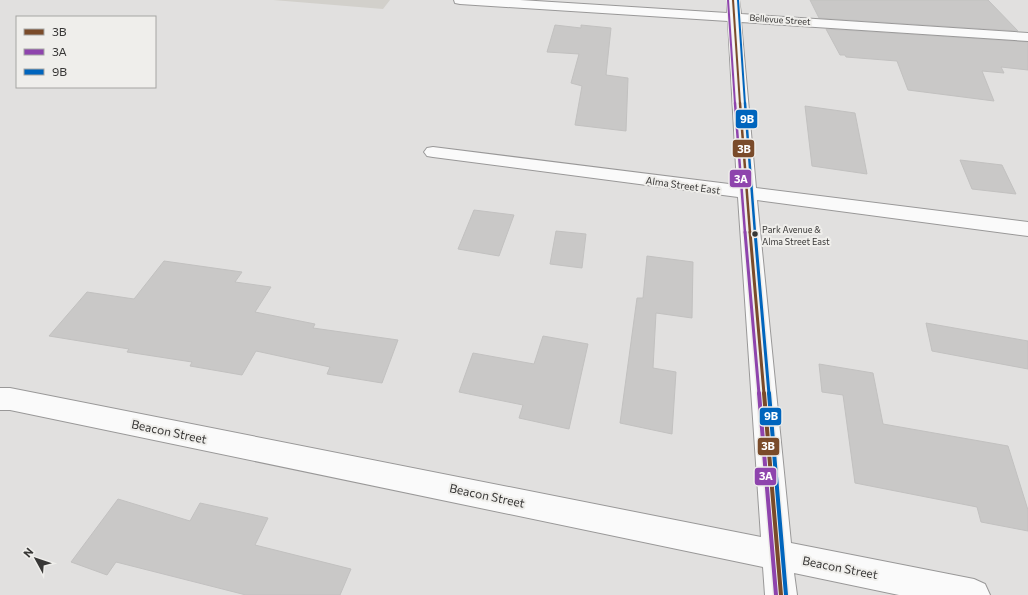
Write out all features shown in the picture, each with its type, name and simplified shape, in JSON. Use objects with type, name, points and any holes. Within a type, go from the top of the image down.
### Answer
[{"type":"street","name":"Bellevue Street","points":[[460,0],[734,8],[1028,37]]},
{"type":"street","points":[[734,8],[747,194],[781,595]]},
{"type":"street","name":"Alma Street East","points":[[433,152],[747,194],[1028,229]]},
{"type":"street","name":"Beacon Street","points":[[0,399],[10,399],[974,595]]},
{"type":"shaded area","points":[[273,0],[390,0],[383,9]]},
{"type":"building","points":[[810,0],[988,0],[1018,31],[819,18]]},
{"type":"building","points":[[555,25],[581,28],[581,25],[611,28],[606,75],[628,78],[626,131],[575,125],[582,86],[571,83],[579,54],[547,52]]},
{"type":"building","points":[[826,29],[1028,42],[1028,70],[1001,67],[1004,73],[982,71],[994,101],[908,90],[897,61],[846,57],[845,55],[840,55]]},
{"type":"building","points":[[805,106],[855,113],[867,174],[812,166]]},
{"type":"building","points":[[960,160],[1002,165],[1016,194],[972,189]]},
{"type":"building","points":[[474,210],[514,215],[499,256],[458,249]]},
{"type":"building","points":[[556,231],[586,234],[582,268],[550,264]]},
{"type":"building","points":[[647,256],[693,262],[692,318],[656,313],[653,368],[676,372],[672,434],[620,423],[637,298],[643,298]]},
{"type":"building","points":[[164,261],[242,272],[235,282],[271,287],[255,312],[315,324],[313,328],[398,340],[382,383],[327,374],[330,367],[256,351],[242,375],[190,366],[192,362],[127,352],[129,349],[49,336],[87,292],[134,299]]},
{"type":"building","points":[[926,323],[1028,341],[1028,369],[932,351]]},
{"type":"building","points":[[543,336],[588,344],[569,429],[519,418],[523,405],[459,392],[473,353],[534,364]]},
{"type":"building","points":[[819,364],[873,373],[883,424],[1008,446],[1028,510],[1028,531],[981,522],[977,507],[855,483],[843,395],[822,392]]},
{"type":"building","points":[[118,499],[190,521],[200,503],[268,518],[255,545],[351,569],[340,595],[246,595],[116,562],[107,575],[71,562]]},
{"type":"transit line","name":"3A","points":[[728,0],[742,194],[776,595]]},
{"type":"transit line","name":"3B","points":[[733,0],[747,194],[781,595]]},
{"type":"transit line","name":"9B","points":[[738,0],[752,194],[786,595]]},
{"type":"place","name":"Park Avenue & Alma Street East","points":[[755,234]]}]
